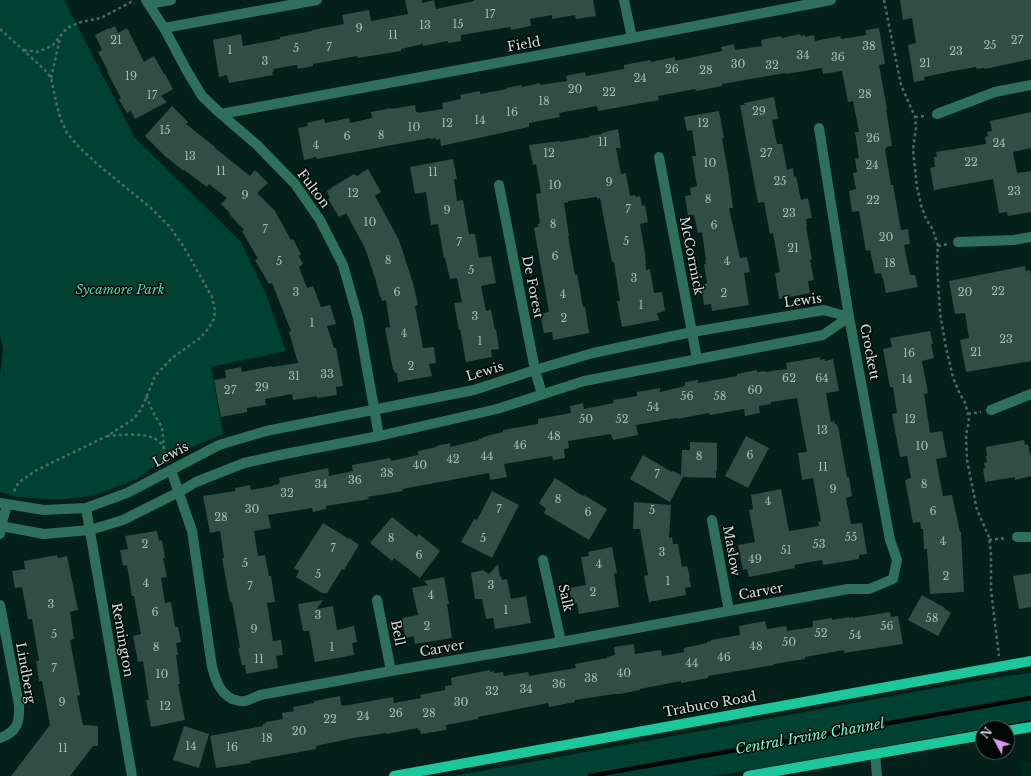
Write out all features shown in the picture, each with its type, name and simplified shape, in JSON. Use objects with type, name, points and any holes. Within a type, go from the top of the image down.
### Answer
[{"type":"main road","name":"Trabuco Road","points":[[394,776],[1031,661]]},
{"type":"main road","points":[[1015,730],[1031,727]]},
{"type":"main road","points":[[748,776],[975,736]]},
{"type":"street","points":[[147,2],[171,0]]},
{"type":"street","points":[[164,28],[317,0]]},
{"type":"street","points":[[624,0],[632,38]]},
{"type":"street","name":"Field","points":[[221,114],[831,0]]},
{"type":"street","name":"Fulton","points":[[147,2],[164,28],[202,96],[257,145],[295,184],[320,220],[343,265],[358,318],[379,436]]},
{"type":"street","points":[[938,114],[995,92],[1031,85]]},
{"type":"street","name":"Crockett","points":[[819,128],[849,317],[890,540],[897,560],[893,579]]},
{"type":"street","name":"McCormick","points":[[659,157],[697,359]]},
{"type":"street","name":"De Forest","points":[[499,185],[535,370],[542,394]]},
{"type":"street","points":[[958,242],[1014,240],[1031,237]]},
{"type":"street","name":"Lewis","points":[[4,504],[44,510],[86,508],[127,493],[219,445],[266,431],[474,390],[593,353],[692,332],[824,310],[849,317]]},
{"type":"street","points":[[4,504],[0,529],[44,534],[90,530],[123,520],[196,482],[244,462],[379,436],[497,409],[584,381],[823,335],[849,317]]},
{"type":"street","points":[[991,410],[1031,394]]},
{"type":"street","name":"Carver","points":[[171,470],[192,531],[212,667],[218,684],[223,692],[229,697],[244,702],[260,695],[391,671],[562,642],[848,590],[869,589],[893,579]]},
{"type":"street","name":"Remington","points":[[86,508],[132,776]]},
{"type":"street","name":"Maslow","points":[[712,520],[729,611]]},
{"type":"street","points":[[1017,536],[1031,537]]},
{"type":"street","name":"Salk","points":[[544,560],[562,642]]},
{"type":"street","name":"Bell","points":[[377,600],[391,671]]},
{"type":"street","name":"Lindberg","points":[[0,605],[20,717],[16,728],[6,736],[0,738]]},
{"type":"street","points":[[875,754],[877,776]]},
{"type":"path","points":[[884,0],[901,85],[916,117],[913,150],[917,187],[921,205],[926,219],[933,230],[938,246],[937,264],[940,313],[946,348],[953,377],[965,403],[968,414],[969,422],[966,434],[967,460],[977,510],[989,537],[991,554],[991,590],[1000,666]]},
{"type":"path","points":[[23,50],[38,52],[52,46],[67,28],[81,22],[101,18],[131,2],[147,2]]},
{"type":"path","points":[[0,29],[45,70],[50,78],[56,106],[61,120],[67,133],[78,146],[151,208],[169,226],[182,244],[212,296],[215,310],[214,320],[200,338],[172,358],[155,376],[141,410],[132,420],[107,436],[35,471],[18,483],[4,504]]},
{"type":"path","points":[[50,78],[60,37]]},
{"type":"path","points":[[938,246],[942,245]]},
{"type":"path","points":[[146,396],[162,427],[164,448],[171,470]]},
{"type":"path","points":[[968,414],[972,413]]},
{"type":"path","points":[[107,436],[144,435],[157,439],[164,448]]},
{"type":"path","points":[[989,540],[994,540]]},
{"type":"shaded area","points":[[1031,762],[1031,776],[1023,776],[1021,763]]},
{"type":"green space","name":"Sycamore Park","points":[[0,0],[64,0],[134,137],[241,242],[265,292],[286,351],[211,367],[223,434],[173,455],[137,479],[98,494],[83,497],[45,499],[17,497],[0,492],[0,376],[3,349],[0,334]]},
{"type":"green space","points":[[1031,673],[1031,720],[1015,723],[1015,720],[975,720],[975,730],[715,776],[454,776],[920,691]]},
{"type":"building","points":[[405,0],[422,0],[422,3],[434,0],[436,9],[474,0],[593,0],[596,16],[576,19],[575,15],[552,19],[552,15],[530,19],[531,26],[511,30],[510,27],[461,35],[461,41],[448,43],[448,41],[423,46],[423,44],[401,49],[401,51],[358,58],[357,56],[313,64],[313,66],[298,69],[297,65],[273,69],[273,75],[229,83],[227,75],[219,77],[213,40],[241,34],[243,46],[344,24],[342,15],[369,10],[371,21],[408,14]]},
{"type":"building","points":[[900,0],[1031,0],[1031,59],[985,69],[977,69],[976,67],[953,71],[924,77],[925,80],[914,82],[908,45],[916,43],[912,18],[903,20]]},
{"type":"building","points":[[115,26],[118,33],[127,28],[144,62],[154,56],[173,89],[161,96],[167,102],[135,119],[131,111],[127,113],[119,100],[121,98],[98,52],[102,50],[95,35]]},
{"type":"building","points":[[879,28],[885,64],[879,65],[892,146],[886,147],[885,149],[901,230],[908,229],[910,244],[904,245],[910,275],[915,275],[918,287],[886,293],[881,273],[875,274],[870,250],[866,251],[859,211],[852,212],[849,191],[856,189],[853,173],[857,172],[855,159],[859,158],[855,132],[859,132],[853,101],[848,102],[842,71],[823,74],[822,68],[785,73],[722,84],[722,86],[696,91],[695,89],[658,96],[659,100],[598,111],[597,106],[559,113],[560,117],[529,123],[529,127],[441,146],[440,139],[436,140],[436,138],[430,138],[317,159],[316,157],[304,160],[298,128],[308,126],[307,123],[324,119],[325,123],[349,118],[350,123],[372,118],[371,112],[415,105],[416,112],[418,113],[443,109],[442,103],[461,99],[460,95],[480,91],[480,94],[521,85],[522,87],[540,83],[540,85],[567,81],[566,76],[585,72],[586,76],[624,69],[624,65],[650,60],[651,62],[675,57],[675,61],[722,51],[721,47],[734,44],[735,50],[762,46],[761,40],[781,36],[782,38],[800,34],[801,36],[805,35],[805,37],[814,35],[815,41],[840,36],[841,39],[866,35],[866,30]]},
{"type":"building","points":[[774,97],[778,119],[772,120],[777,144],[782,144],[787,170],[793,168],[794,177],[796,176],[801,200],[808,198],[812,218],[806,219],[806,227],[814,280],[808,281],[810,293],[779,299],[775,273],[780,272],[773,233],[770,234],[764,202],[758,203],[740,105]]},
{"type":"building","points":[[172,106],[188,122],[186,124],[215,148],[250,176],[255,170],[268,183],[257,193],[275,211],[291,240],[293,239],[301,254],[299,256],[303,264],[299,267],[307,288],[313,286],[321,307],[330,305],[336,324],[327,326],[334,348],[336,348],[343,386],[336,387],[337,395],[317,398],[317,396],[293,400],[292,394],[265,399],[266,405],[247,408],[247,412],[221,417],[214,380],[226,378],[225,370],[241,367],[242,372],[298,363],[289,332],[291,331],[272,283],[269,284],[255,260],[258,259],[242,231],[244,230],[221,204],[227,198],[209,184],[207,187],[184,171],[166,157],[145,136]]},
{"type":"building","points":[[719,111],[733,208],[729,208],[740,258],[747,257],[750,272],[744,273],[749,305],[712,311],[711,304],[704,305],[701,285],[707,283],[704,264],[706,264],[706,260],[702,232],[698,233],[694,215],[688,216],[685,196],[691,195],[690,188],[697,186],[692,156],[696,156],[692,130],[687,131],[684,117]]},
{"type":"building","points":[[1031,112],[1031,148],[1013,152],[1017,173],[1031,171],[1031,212],[1008,216],[1007,212],[999,213],[993,179],[934,190],[930,168],[935,167],[934,157],[937,157],[936,152],[986,144],[985,137],[988,136],[987,132],[992,131],[990,121]]},
{"type":"building","points":[[618,129],[621,148],[616,148],[621,174],[626,173],[630,196],[640,196],[642,206],[645,205],[648,222],[640,224],[645,253],[646,270],[650,269],[654,293],[662,292],[665,311],[657,313],[659,320],[622,327],[617,301],[620,301],[614,262],[612,262],[600,198],[597,199],[597,197],[568,201],[569,202],[564,203],[568,236],[575,275],[577,274],[583,307],[585,307],[589,333],[553,340],[552,332],[544,333],[540,314],[549,312],[534,228],[538,227],[538,224],[540,223],[536,194],[541,193],[536,164],[533,165],[529,145],[590,137],[589,136]]},
{"type":"building","points":[[453,159],[457,179],[454,179],[457,201],[463,200],[469,234],[475,234],[479,258],[491,256],[496,283],[481,286],[486,311],[491,310],[499,349],[491,350],[492,357],[466,362],[454,303],[462,302],[457,278],[450,279],[444,258],[438,224],[431,225],[426,192],[415,194],[410,167]]},
{"type":"building","points":[[368,169],[381,192],[375,196],[399,240],[413,283],[418,305],[415,306],[423,348],[434,347],[436,363],[429,364],[432,376],[398,382],[397,373],[393,370],[385,328],[390,327],[386,300],[382,301],[380,297],[365,248],[346,213],[339,217],[328,199],[330,198],[327,191],[331,188],[354,174],[357,176]]},
{"type":"building","points":[[1025,266],[1026,271],[1030,270],[1031,277],[1031,361],[966,372],[960,340],[969,338],[965,313],[955,314],[949,281]]},
{"type":"building","points":[[930,331],[934,358],[922,361],[928,393],[924,394],[930,433],[942,431],[947,457],[936,459],[943,496],[952,495],[961,532],[964,592],[930,594],[927,549],[924,549],[923,529],[921,529],[920,522],[913,523],[905,480],[911,478],[907,456],[900,457],[892,414],[897,413],[893,387],[890,387],[883,349],[892,347],[890,338]]},
{"type":"building","points":[[820,357],[820,360],[825,359],[825,361],[833,359],[839,391],[826,393],[831,422],[834,421],[835,424],[837,424],[837,427],[838,426],[847,477],[849,477],[852,496],[846,498],[851,524],[862,523],[867,554],[859,555],[859,559],[823,565],[822,560],[794,565],[795,568],[749,577],[747,569],[743,570],[738,545],[755,542],[749,510],[753,509],[751,495],[781,489],[789,531],[819,526],[818,522],[821,521],[813,478],[802,480],[798,453],[807,452],[797,398],[771,402],[771,404],[759,406],[760,413],[745,416],[744,409],[636,425],[638,435],[613,440],[611,434],[568,441],[569,448],[564,449],[565,458],[553,460],[552,456],[504,464],[507,477],[490,480],[489,473],[402,489],[403,491],[367,497],[370,499],[326,506],[326,509],[313,512],[312,508],[268,515],[271,528],[254,531],[258,556],[265,555],[269,576],[271,576],[275,602],[267,603],[273,641],[281,640],[283,655],[276,656],[278,668],[246,674],[245,665],[242,665],[238,648],[240,648],[232,602],[230,602],[222,558],[224,558],[220,531],[210,533],[203,496],[235,491],[235,488],[250,485],[251,490],[273,486],[279,484],[279,478],[328,468],[329,476],[353,471],[352,465],[390,458],[391,461],[418,455],[418,451],[437,447],[436,446],[450,443],[450,447],[479,440],[483,437],[503,432],[503,430],[538,424],[538,419],[571,413],[570,406],[583,403],[584,409],[614,403],[613,400],[637,396],[637,392],[660,388],[660,392],[685,386],[685,382],[698,380],[698,383],[737,376],[737,374],[757,370],[757,372],[765,372],[787,369],[786,363]]},
{"type":"building","points":[[746,436],[769,448],[748,488],[725,476]]},
{"type":"building","points":[[1024,440],[1025,445],[1028,444],[1031,458],[1031,476],[1015,480],[1015,477],[985,482],[983,469],[985,468],[984,463],[987,462],[986,447]]},
{"type":"building","points":[[690,442],[717,443],[716,478],[683,477],[670,502],[630,479],[643,455],[672,472],[673,471],[681,475],[682,450],[690,450]]},
{"type":"building","points":[[555,478],[607,509],[589,540],[544,513],[546,509],[539,503]]},
{"type":"building","points":[[492,491],[519,505],[492,558],[461,542],[474,519],[477,520]]},
{"type":"building","points":[[634,502],[671,505],[669,538],[672,537],[673,544],[678,544],[682,567],[687,566],[691,587],[685,588],[686,595],[649,602],[644,576],[648,575],[640,529],[633,529]]},
{"type":"building","points":[[392,517],[417,537],[419,534],[440,551],[420,578],[394,558],[392,561],[370,543]]},
{"type":"building","points":[[323,523],[359,545],[344,570],[342,569],[327,593],[322,593],[296,577],[299,571],[294,568]]},
{"type":"building","points":[[157,531],[159,541],[162,540],[165,558],[163,558],[167,577],[161,578],[165,603],[171,602],[175,627],[178,627],[181,642],[176,643],[178,655],[176,655],[180,684],[178,684],[185,720],[151,727],[146,700],[149,700],[143,661],[138,662],[133,636],[141,634],[134,596],[132,596],[127,565],[123,566],[120,550],[128,549],[125,536]]},
{"type":"building","points":[[612,547],[617,573],[614,574],[619,607],[579,614],[577,603],[572,604],[569,588],[586,585],[581,557],[589,556],[588,552]]},
{"type":"building","points":[[57,555],[58,558],[67,556],[78,610],[70,612],[74,639],[70,640],[80,695],[77,696],[83,725],[98,726],[98,746],[93,746],[70,776],[11,776],[50,725],[42,681],[39,681],[36,661],[39,661],[32,619],[28,619],[22,587],[15,588],[12,571],[25,569],[24,561]]},
{"type":"building","points":[[498,564],[500,577],[501,576],[502,580],[507,579],[511,599],[526,596],[531,623],[495,629],[493,618],[486,619],[482,599],[475,599],[471,573],[483,570],[489,574]]},
{"type":"building","points":[[1031,573],[1031,607],[1019,609],[1013,576]]},
{"type":"building","points":[[444,577],[449,604],[447,604],[452,638],[415,644],[414,636],[405,638],[402,618],[418,615],[412,588],[428,585],[424,581]]},
{"type":"building","points":[[922,595],[951,613],[938,636],[908,620]]},
{"type":"building","points":[[323,600],[317,609],[333,606],[337,630],[354,626],[357,642],[352,643],[354,655],[315,662],[309,631],[303,631],[298,604]]},
{"type":"building","points":[[890,612],[891,617],[898,616],[903,644],[844,653],[844,650],[805,657],[805,659],[774,665],[708,676],[708,678],[681,683],[681,681],[620,694],[575,700],[575,702],[549,707],[548,703],[446,725],[446,730],[421,734],[418,728],[353,738],[316,746],[316,749],[250,761],[251,763],[216,768],[210,736],[263,726],[266,722],[283,719],[282,713],[294,711],[293,707],[314,703],[314,701],[340,696],[341,705],[343,706],[393,697],[394,703],[421,698],[420,695],[445,690],[445,686],[452,685],[451,678],[490,670],[490,672],[494,671],[494,673],[503,672],[504,676],[528,672],[529,676],[576,668],[575,664],[615,655],[614,647],[634,644],[635,654],[661,650],[662,656],[684,652],[684,648],[707,643],[711,640],[740,635],[739,626],[765,621],[767,629],[786,626],[787,631],[813,627],[813,621],[832,618],[832,620],[849,617],[853,618]]},
{"type":"building","points":[[184,726],[209,734],[199,768],[173,760]]},
{"type":"waterway","name":"Central Irvine Channel","points":[[590,776],[1031,698]]}]
